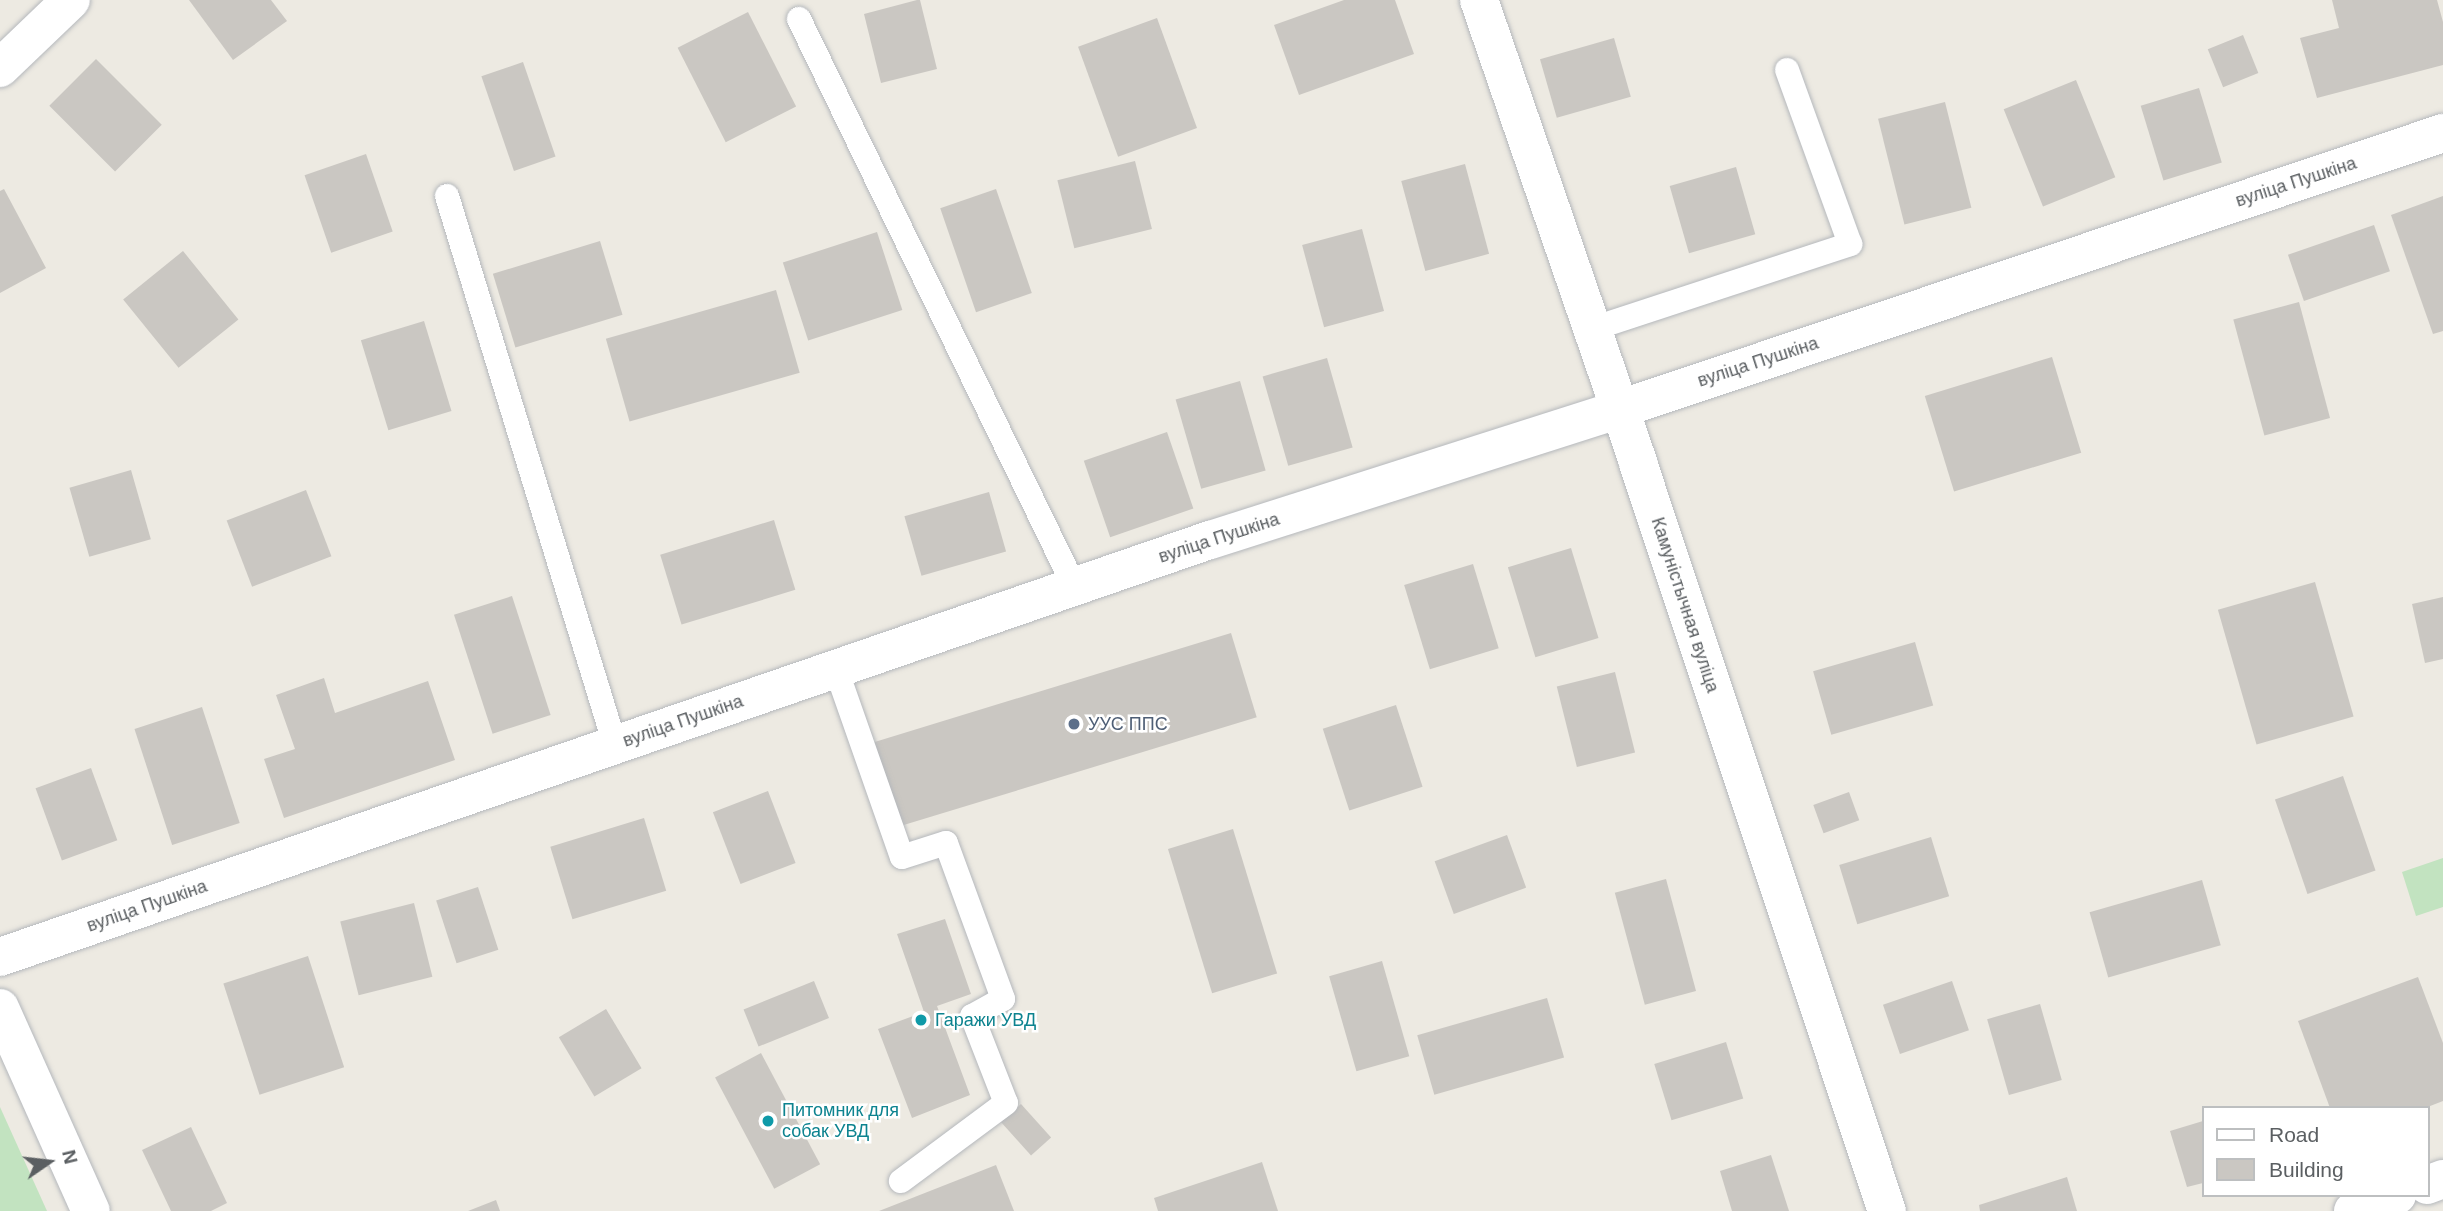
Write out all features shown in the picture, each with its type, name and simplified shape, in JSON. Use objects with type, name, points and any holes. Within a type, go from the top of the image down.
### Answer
[{"type":"main road","points":[[0,68],[71,0]]},
{"type":"main road","name":"Камуністычная вуліца","points":[[1479,0],[1620,409],[1887,1211]]},
{"type":"main road","name":"вуліца Пушкіна","points":[[0,957],[1210,540],[1620,409],[2443,133]]},
{"type":"main road","points":[[0,1008],[91,1211]]},
{"type":"main road","points":[[2353,1211],[2392,1197]]},
{"type":"lane","points":[[799,19],[1075,588]]},
{"type":"lane","points":[[1592,330],[1850,244],[1787,70]]},
{"type":"lane","points":[[446,196],[615,745]]},
{"type":"lane","points":[[836,669],[902,857],[946,843],[1003,999],[972,1016],[1006,1103],[901,1181]]},
{"type":"green space","points":[[2443,858],[2443,907],[2416,916],[2402,872]]},
{"type":"green space","points":[[0,1107],[47,1211],[0,1211]]},
{"type":"building","points":[[189,0],[271,0],[287,21],[233,60]]},
{"type":"building","points":[[920,0],[937,69],[881,83],[864,14]]},
{"type":"building","points":[[1344,0],[1395,0],[1414,54],[1299,95],[1274,25]]},
{"type":"building","points":[[2332,0],[2437,0],[2443,22],[2443,65],[2317,98],[2300,38],[2339,28]]},
{"type":"building","points":[[748,12],[796,106],[726,142],[678,48]]},
{"type":"building","points":[[1157,18],[1197,128],[1118,157],[1078,47]]},
{"type":"building","points":[[2243,35],[2258,73],[2223,87],[2208,49]]},
{"type":"building","points":[[1614,38],[1631,97],[1557,118],[1540,59]]},
{"type":"building","points":[[96,59],[162,125],[115,171],[49,106]]},
{"type":"building","points":[[523,62],[556,157],[514,171],[481,76]]},
{"type":"building","points":[[2076,80],[2115,177],[2043,207],[2004,109]]},
{"type":"building","points":[[2199,88],[2222,163],[2163,180],[2141,106]]},
{"type":"building","points":[[1945,102],[1971,208],[1904,224],[1878,119]]},
{"type":"building","points":[[366,154],[393,232],[331,253],[305,175]]},
{"type":"building","points":[[1135,161],[1152,229],[1074,248],[1057,180]]},
{"type":"building","points":[[1465,164],[1489,254],[1425,271],[1401,181]]},
{"type":"building","points":[[1736,167],[1755,234],[1689,253],[1670,186]]},
{"type":"building","points":[[4,189],[46,268],[0,293],[0,191]]},
{"type":"building","points":[[996,189],[1032,293],[976,312],[940,208]]},
{"type":"building","points":[[2443,196],[2443,331],[2433,334],[2391,215]]},
{"type":"building","points":[[2374,225],[2390,271],[2304,301],[2288,255]]},
{"type":"building","points":[[1362,229],[1384,311],[1324,327],[1302,245]]},
{"type":"building","points":[[877,232],[902,310],[808,341],[783,263]]},
{"type":"building","points":[[600,241],[623,315],[515,347],[493,274]]},
{"type":"building","points":[[183,251],[238,319],[179,368],[123,299]]},
{"type":"building","points":[[776,290],[800,373],[630,421],[606,339]]},
{"type":"building","points":[[2299,302],[2330,418],[2264,436],[2233,320]]},
{"type":"building","points":[[424,321],[451,411],[388,430],[361,340]]},
{"type":"building","points":[[2052,357],[2081,453],[1954,492],[1925,396]]},
{"type":"building","points":[[1327,358],[1353,447],[1288,466],[1263,376]]},
{"type":"building","points":[[1240,381],[1266,470],[1201,489],[1176,399]]},
{"type":"building","points":[[1167,432],[1193,509],[1110,537],[1084,461]]},
{"type":"building","points":[[131,470],[151,539],[89,557],[69,488]]},
{"type":"building","points":[[306,490],[331,556],[252,587],[227,520]]},
{"type":"building","points":[[989,492],[1006,552],[921,576],[904,516]]},
{"type":"building","points":[[774,520],[795,590],[682,625],[660,555]]},
{"type":"building","points":[[1571,548],[1598,638],[1535,657],[1508,567]]},
{"type":"building","points":[[1473,564],[1499,648],[1430,669],[1404,585]]},
{"type":"building","points":[[2315,582],[2354,717],[2257,744],[2218,610]]},
{"type":"building","points":[[512,596],[551,715],[493,734],[454,615]]},
{"type":"building","points":[[2443,597],[2443,659],[2425,663],[2412,604]]},
{"type":"building","points":[[1231,633],[1257,717],[897,827],[871,743]]},
{"type":"building","points":[[1915,642],[1933,705],[1831,735],[1813,671]]},
{"type":"building","points":[[1615,672],[1635,753],[1577,767],[1557,687]]},
{"type":"building","points":[[324,678],[335,713],[428,681],[455,760],[284,818],[264,759],[295,749],[276,695]]},
{"type":"building","points":[[1396,705],[1423,787],[1349,811],[1323,729]]},
{"type":"building","points":[[202,707],[240,823],[172,845],[134,729]]},
{"type":"building","points":[[91,768],[117,840],[62,861],[36,788]]},
{"type":"building","points":[[2343,776],[2376,871],[2307,894],[2275,799]]},
{"type":"building","points":[[768,791],[796,863],[741,884],[713,812]]},
{"type":"building","points":[[1849,792],[1859,820],[1824,833],[1813,805]]},
{"type":"building","points":[[644,818],[666,891],[573,919],[550,847]]},
{"type":"building","points":[[1233,829],[1277,973],[1212,993],[1168,849]]},
{"type":"building","points":[[1507,835],[1526,888],[1454,914],[1435,861]]},
{"type":"building","points":[[1931,837],[1949,896],[1857,924],[1839,865]]},
{"type":"building","points":[[1666,879],[1696,991],[1645,1005],[1615,893]]},
{"type":"building","points":[[2202,880],[2221,945],[2108,978],[2090,912]]},
{"type":"building","points":[[478,887],[498,950],[457,963],[436,901]]},
{"type":"building","points":[[414,903],[432,977],[359,995],[340,921]]},
{"type":"building","name":"Гаражи УВД","points":[[945,919],[971,994],[937,1006],[970,1095],[912,1118],[878,1029],[924,1012],[897,934]]},
{"type":"building","points":[[308,956],[344,1067],[260,1095],[223,984]]},
{"type":"building","points":[[1382,961],[1409,1056],[1356,1071],[1329,976]]},
{"type":"building","points":[[2418,977],[2443,1043],[2443,1101],[2429,1106],[2329,1106],[2298,1021]]},
{"type":"building","points":[[814,981],[829,1018],[759,1047],[744,1009]]},
{"type":"building","points":[[1952,981],[1969,1030],[1900,1054],[1883,1005]]},
{"type":"building","points":[[1547,998],[1564,1058],[1434,1095],[1417,1035]]},
{"type":"building","points":[[2040,1004],[2062,1080],[2009,1095],[1987,1019]]},
{"type":"building","points":[[606,1009],[642,1068],[594,1096],[559,1037]]},
{"type":"building","points":[[1726,1042],[1743,1098],[1672,1120],[1654,1064]]},
{"type":"building","name":"Питомник для собак УВД","points":[[761,1053],[820,1164],[774,1189],[715,1077]]},
{"type":"building","points":[[1021,1104],[1051,1137],[1031,1156],[1001,1122]]},
{"type":"building","points":[[2202,1121],[2202,1183],[2187,1187],[2170,1131]]},
{"type":"building","points":[[191,1127],[227,1203],[211,1211],[171,1211],[142,1150]]},
{"type":"building","points":[[1771,1155],[1789,1211],[1732,1211],[1720,1171]]},
{"type":"building","points":[[1262,1162],[1278,1211],[1158,1211],[1154,1198]]},
{"type":"building","points":[[996,1165],[1014,1211],[879,1211]]},
{"type":"building","points":[[2067,1177],[2077,1211],[1980,1211],[1979,1205]]},
{"type":"building","points":[[496,1200],[500,1211],[468,1211]]},
{"type":"place","name":"УУС ППС","points":[[1074,724]]},
{"type":"place","name":"Гаражи УВД","points":[[921,1020]]},
{"type":"place","name":"Питомник для собак УВД","points":[[768,1121]]}]
